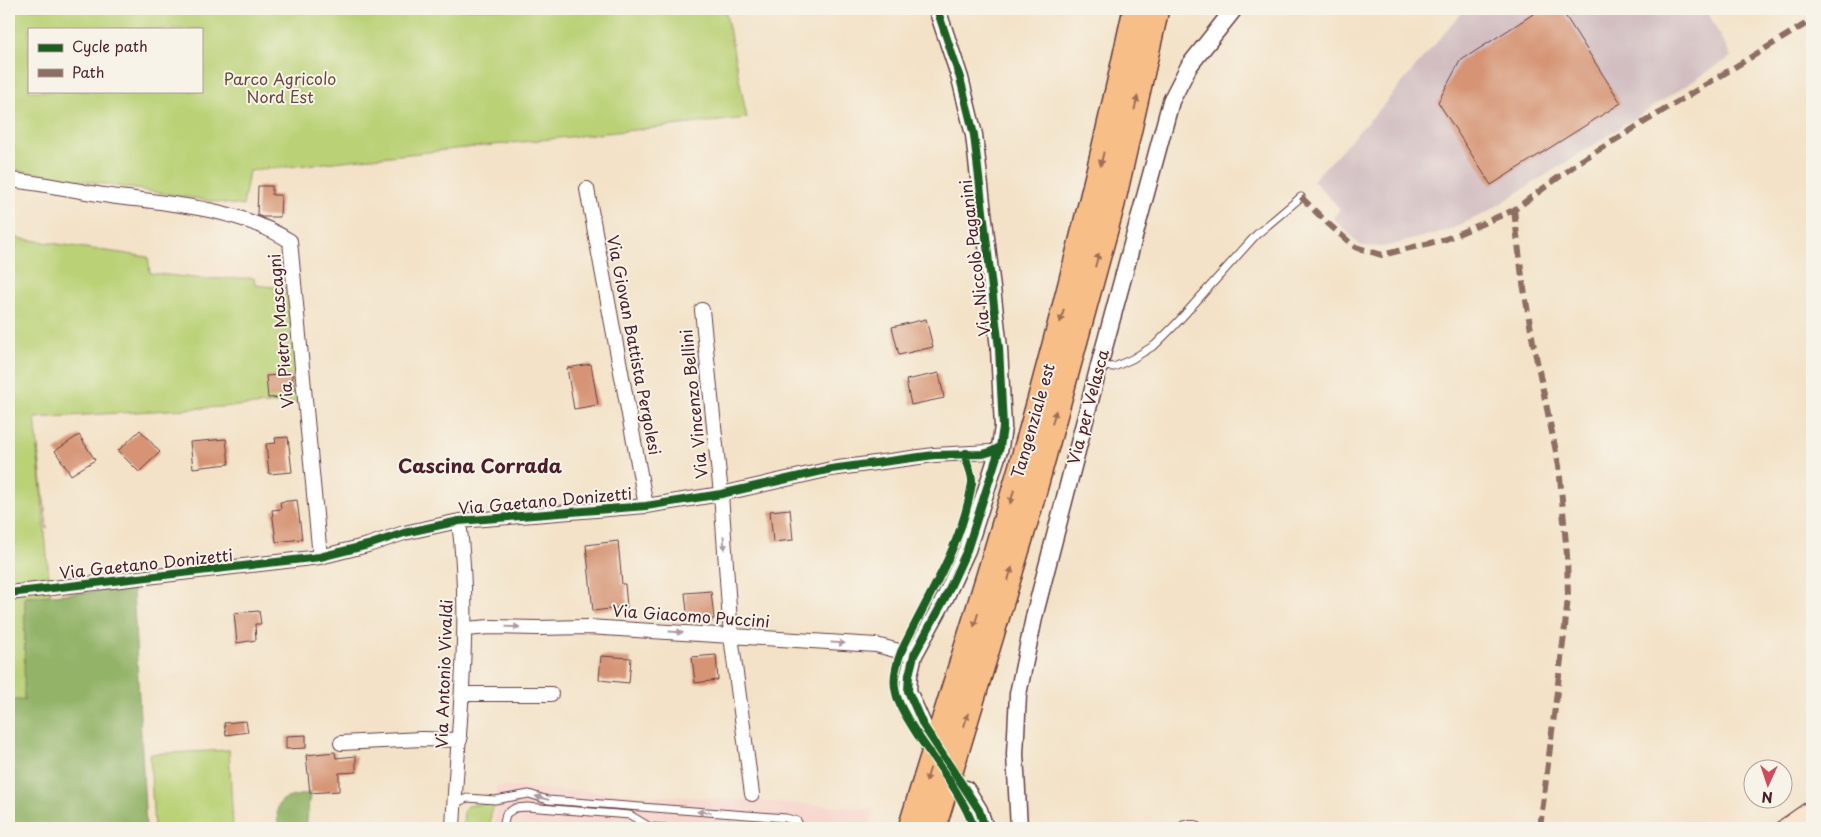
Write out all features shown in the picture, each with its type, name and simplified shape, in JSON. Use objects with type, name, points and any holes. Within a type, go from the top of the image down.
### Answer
[{"type":"highway","name":"Tangenziale est","points":[[911,828],[995,556],[1044,387],[1092,200],[1136,9]]},
{"type":"highway","name":"Tangenziale est","points":[[933,828],[1028,512],[1112,204],[1156,9]]},
{"type":"highway","points":[[1147,54],[1172,9]]},
{"type":"highway","points":[[942,800],[942,828]]},
{"type":"main road","points":[[1786,828],[1812,810]]},
{"type":"street","name":"Via Niccolò Paganini","points":[[923,725],[908,690],[909,675],[914,655],[967,550],[1003,427],[999,348],[974,135],[960,78],[937,9]]},
{"type":"street","name":"Via per Velasca","points":[[1019,828],[1015,754],[1018,694],[1035,613],[1099,366],[1170,101],[1189,66],[1234,9]]},
{"type":"street","name":"Via Pietro Mascagni","points":[[9,180],[198,207],[251,223],[279,234],[290,241],[320,558]]},
{"type":"street","name":"Via Giovan Battista Pergolesi","points":[[587,189],[646,506]]},
{"type":"street","name":"Via Vincenzo Bellini","points":[[702,310],[721,494],[731,636],[752,794]]},
{"type":"street","name":"Via Gaetano Donizetti","points":[[9,593],[320,558],[404,533],[459,521],[646,506],[721,494],[831,469],[934,454],[966,453],[983,450],[995,453]]},
{"type":"street","name":"Via Antonio Vivaldi","points":[[453,828],[460,740],[465,629],[464,557],[459,521]]},
{"type":"street","name":"Via Giacomo Puccini","points":[[465,629],[490,626],[537,628],[588,627],[876,645],[914,655]]},
{"type":"street","points":[[462,694],[551,694]]},
{"type":"street","points":[[341,743],[422,739],[460,740]]},
{"type":"street","points":[[966,789],[979,810],[985,828]]},
{"type":"street","points":[[1185,828],[1195,828]]},
{"type":"lane","points":[[1099,366],[1114,367],[1132,360],[1154,344],[1175,325],[1256,235],[1301,197]]},
{"type":"lane","points":[[454,804],[467,798],[495,800],[529,794],[548,800],[786,818],[796,821],[801,828]]},
{"type":"lane","points":[[504,828],[506,814],[515,808],[527,807],[630,815],[650,827],[666,828]]},
{"type":"shaded area","points":[[1465,9],[1706,9],[1731,57],[1486,213],[1449,230],[1384,247],[1361,246],[1333,218],[1340,209],[1313,180],[1380,109]]},
{"type":"shaded area","points":[[496,786],[874,809],[868,828],[495,828]]},
{"type":"green space","name":"Parco Agricolo Nord Est","points":[[9,9],[725,9],[747,118],[249,171],[243,206],[9,169]]},
{"type":"green space","points":[[9,237],[148,257],[150,273],[203,279],[254,278],[255,285],[292,289],[303,402],[35,418],[47,529],[37,448],[51,599],[9,828]]},
{"type":"green space","points":[[133,589],[146,828],[9,828],[9,700],[24,700],[25,597]]},
{"type":"green space","points":[[229,750],[233,828],[154,828],[150,754]]},
{"type":"green space","points":[[310,793],[306,828],[279,828],[279,804],[287,798]]},
{"type":"green space","points":[[495,804],[491,812],[490,828],[463,828],[464,810],[467,806]]},
{"type":"building","points":[[1541,9],[1561,9],[1621,103],[1491,185],[1438,102],[1460,61]]},
{"type":"building","points":[[258,186],[272,186],[272,195],[281,195],[280,217],[262,217],[257,215]]},
{"type":"building","points":[[926,319],[933,347],[899,355],[892,327]]},
{"type":"building","points":[[591,364],[598,405],[574,409],[567,368]]},
{"type":"building","points":[[939,373],[944,398],[911,405],[906,380]]},
{"type":"building","points":[[292,374],[294,390],[283,391],[284,397],[268,398],[266,376]]},
{"type":"building","points":[[140,430],[160,452],[139,472],[118,451]]},
{"type":"building","points":[[79,435],[95,460],[71,475],[55,451]]},
{"type":"building","points":[[288,437],[292,472],[269,474],[266,444],[276,443],[275,438]]},
{"type":"building","points":[[226,439],[229,464],[193,468],[190,442]]},
{"type":"building","points":[[297,500],[302,539],[276,542],[272,510],[281,509],[280,502]]},
{"type":"building","points":[[790,509],[793,540],[773,542],[770,511]]},
{"type":"building","points":[[618,541],[622,584],[625,584],[627,607],[593,611],[586,545]]},
{"type":"building","points":[[711,591],[714,619],[688,621],[685,593]]},
{"type":"building","points":[[259,611],[261,624],[255,624],[256,640],[237,643],[234,613]]},
{"type":"building","points":[[716,655],[718,680],[695,683],[692,657]]},
{"type":"building","points":[[601,656],[631,658],[629,683],[599,680]]},
{"type":"building","points":[[246,721],[248,732],[226,735],[224,723]]},
{"type":"building","points":[[306,735],[306,748],[286,749],[286,736]]},
{"type":"building","points":[[335,752],[336,758],[356,756],[356,772],[339,773],[339,791],[310,793],[306,755]]},
{"type":"marked path","points":[[1301,197],[1355,247],[1382,255],[1446,239],[1514,210],[1582,160],[1812,20]]},
{"type":"marked path","points":[[1514,210],[1522,277],[1533,342],[1559,466],[1567,555],[1568,597],[1540,828]]},
{"type":"cycle path","points":[[937,9],[960,78],[974,135],[999,348],[1003,427],[1000,447],[967,550],[945,598],[914,655],[909,675],[908,691],[923,725],[979,810],[985,828]]},
{"type":"cycle path","points":[[9,593],[320,557],[368,545],[404,533],[459,521],[646,506],[721,494],[831,469],[934,455],[983,454],[1000,447]]},
{"type":"cycle path","points":[[966,453],[972,483],[961,527],[943,570],[901,652],[896,667],[894,683],[897,698],[905,714],[956,791],[974,828]]},
{"type":"district","name":"Cascina Corrada","points":[[480,466]]}]
